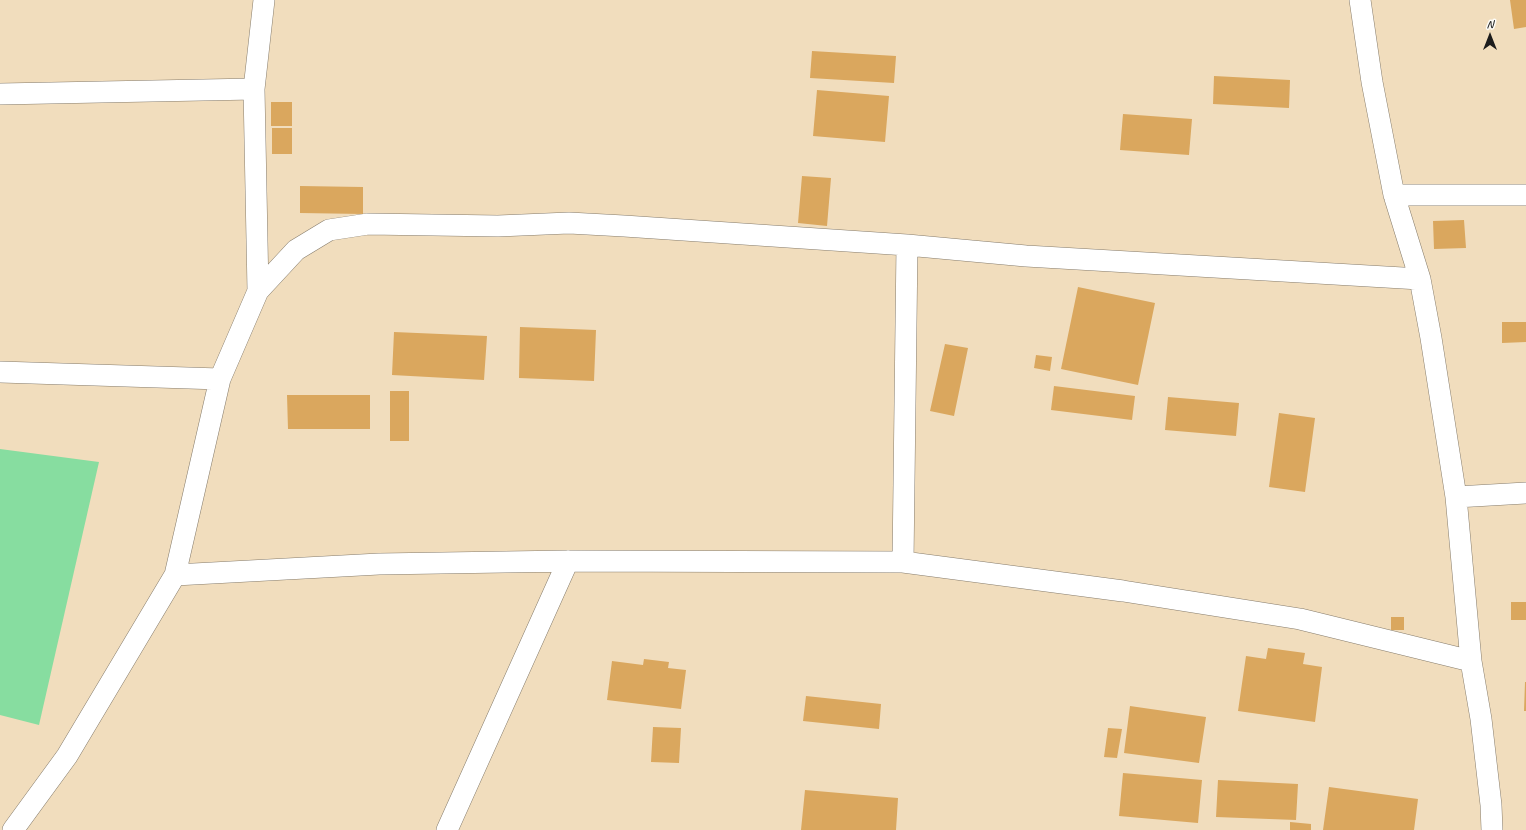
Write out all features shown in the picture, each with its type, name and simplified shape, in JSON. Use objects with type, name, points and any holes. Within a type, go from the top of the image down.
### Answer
[{"type":"street","points":[[258,291],[254,89],[264,0]]},
{"type":"street","points":[[1360,0],[1372,82],[1394,195],[1420,279],[1431,338],[1456,497],[1471,661],[1481,719],[1491,805],[1492,830]]},
{"type":"street","points":[[0,94],[254,89]]},
{"type":"street","points":[[1394,195],[1526,195]]},
{"type":"street","points":[[13,830],[67,756],[175,575],[220,379],[258,291],[296,250],[329,230],[368,224],[498,226],[570,223],[907,245],[1026,256],[1420,279]]},
{"type":"street","points":[[903,562],[907,245]]},
{"type":"street","points":[[0,372],[220,379]]},
{"type":"street","points":[[1456,497],[1526,493]]},
{"type":"street","points":[[447,830],[568,561]]},
{"type":"street","points":[[175,575],[379,564],[568,561],[903,562],[1123,591],[1300,619],[1471,661]]},
{"type":"green space","points":[[0,449],[99,462],[39,725],[0,715]]},
{"type":"building","points":[[1510,0],[1526,0],[1526,27],[1514,29]]},
{"type":"building","points":[[812,51],[896,56],[894,83],[810,78]]},
{"type":"building","points":[[1214,76],[1290,80],[1289,108],[1213,104]]},
{"type":"building","points":[[817,90],[889,96],[885,142],[813,136]]},
{"type":"building","points":[[271,102],[292,102],[292,126],[271,126]]},
{"type":"building","points":[[1123,114],[1192,119],[1189,155],[1120,150]]},
{"type":"building","points":[[272,128],[292,128],[292,154],[272,154]]},
{"type":"building","points":[[802,176],[831,178],[827,226],[798,223]]},
{"type":"building","points":[[300,186],[363,187],[363,214],[300,213]]},
{"type":"building","points":[[1464,220],[1466,248],[1434,249],[1433,221]]},
{"type":"building","points":[[1078,287],[1155,303],[1138,385],[1061,369]]},
{"type":"building","points":[[1502,322],[1526,322],[1526,342],[1502,343]]},
{"type":"building","points":[[520,327],[596,330],[594,381],[519,378]]},
{"type":"building","points":[[394,332],[487,336],[484,380],[392,375]]},
{"type":"building","points":[[945,344],[968,348],[954,416],[930,411]]},
{"type":"building","points":[[1036,355],[1052,357],[1050,371],[1034,368]]},
{"type":"building","points":[[1054,386],[1135,396],[1132,420],[1051,410]]},
{"type":"building","points":[[390,391],[409,391],[409,441],[390,441]]},
{"type":"building","points":[[287,395],[370,395],[370,429],[288,429]]},
{"type":"building","points":[[1168,397],[1239,403],[1236,436],[1165,430]]},
{"type":"building","points":[[1279,413],[1315,418],[1305,492],[1269,487]]},
{"type":"building","points":[[1511,602],[1526,602],[1526,620],[1511,620]]},
{"type":"building","points":[[1391,617],[1404,617],[1404,630],[1391,630]]},
{"type":"building","points":[[1268,648],[1305,653],[1303,664],[1322,667],[1315,722],[1238,711],[1246,656],[1266,659]]},
{"type":"building","points":[[644,659],[669,662],[668,668],[686,670],[681,709],[607,700],[612,661],[643,665]]},
{"type":"building","points":[[1525,682],[1526,711],[1524,711]]},
{"type":"building","points":[[806,696],[881,704],[879,729],[803,721]]},
{"type":"building","points":[[1130,706],[1206,717],[1199,763],[1124,753]]},
{"type":"building","points":[[653,727],[681,728],[679,763],[651,762]]},
{"type":"building","points":[[1108,728],[1122,729],[1117,758],[1104,757]]},
{"type":"building","points":[[1123,773],[1202,780],[1198,823],[1119,816]]},
{"type":"building","points":[[1218,780],[1298,784],[1296,820],[1216,817]]},
{"type":"building","points":[[1329,787],[1418,799],[1414,830],[1323,830]]},
{"type":"building","points":[[805,790],[898,798],[896,830],[801,830]]},
{"type":"building","points":[[1290,822],[1311,824],[1311,830],[1290,830]]}]
